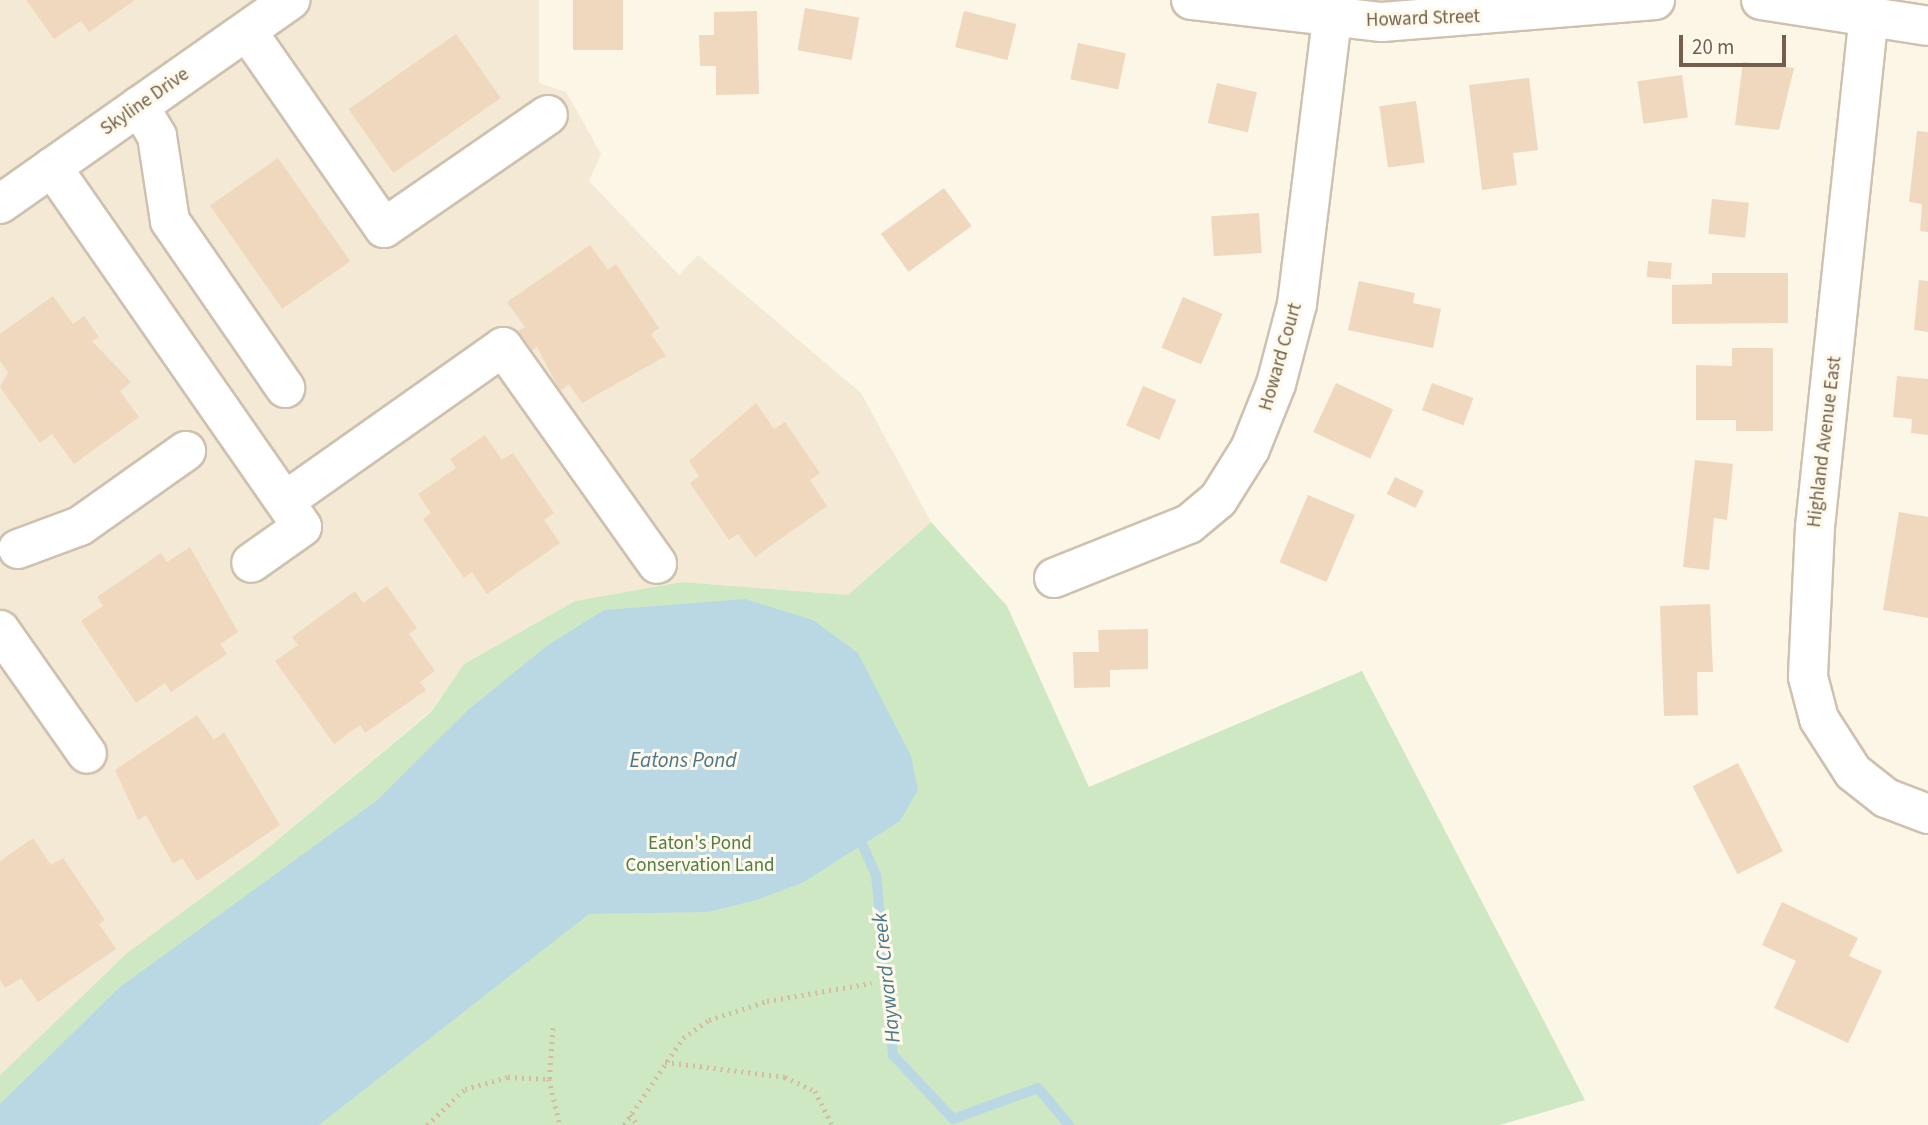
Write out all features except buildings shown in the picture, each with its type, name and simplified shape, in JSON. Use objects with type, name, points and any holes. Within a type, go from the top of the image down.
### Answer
[{"type":"street","name":"Skyline Drive","points":[[0,204],[290,0]]},
{"type":"street","name":"Howard Street","points":[[1191,0],[1332,20],[1454,20],[1655,0]]},
{"type":"street","points":[[1761,0],[1869,14],[1928,26]]},
{"type":"street","name":"Highland Avenue East","points":[[1869,14],[1815,527],[1808,677],[1819,719],[1853,772],[1886,798],[1928,814]]},
{"type":"street","name":"Howard Court","points":[[1054,578],[1189,524],[1218,500],[1255,439],[1297,304],[1332,20]]},
{"type":"street","points":[[247,30],[384,228],[548,115]]},
{"type":"street","points":[[139,106],[157,136],[170,221],[285,388]]},
{"type":"street","points":[[52,167],[302,527],[251,563]]},
{"type":"street","points":[[285,501],[503,347],[657,564]]},
{"type":"street","points":[[6,545],[80,526],[186,451]]},
{"type":"street","points":[[0,630],[87,754]]},
{"type":"path","points":[[624,1125],[665,1062],[709,1020],[767,1002],[871,983]]},
{"type":"path","points":[[553,1024],[549,1079],[559,1125]]},
{"type":"path","points":[[665,1062],[785,1077],[815,1091],[832,1125]]},
{"type":"path","points":[[427,1125],[465,1089],[508,1076],[549,1079]]},
{"type":"path","points":[[630,1115],[638,1125]]},
{"type":"shaded area","points":[[0,0],[539,0],[539,83],[566,92],[601,154],[589,181],[679,275],[698,255],[861,393],[931,522],[848,595],[682,582],[575,601],[464,664],[431,711],[257,857],[127,953],[0,1075]]},
{"type":"green space","name":"Eaton's Pond Conservation Land","points":[[931,522],[1007,606],[1089,787],[1362,671],[1585,1100],[1500,1125],[0,1125],[0,1075],[127,953],[257,857],[431,712],[464,664],[575,601],[682,582],[848,595]]},
{"type":"water","name":"Eatons Pond","points":[[745,599],[813,620],[858,653],[911,756],[918,790],[900,821],[804,882],[757,900],[708,912],[589,914],[319,1125],[0,1125],[0,1104],[120,987],[376,801],[469,709],[548,645],[604,610]]},
{"type":"waterway","name":"Hayward Creek","points":[[863,846],[876,875],[893,1055],[953,1119],[1038,1088],[1069,1125]]}]
